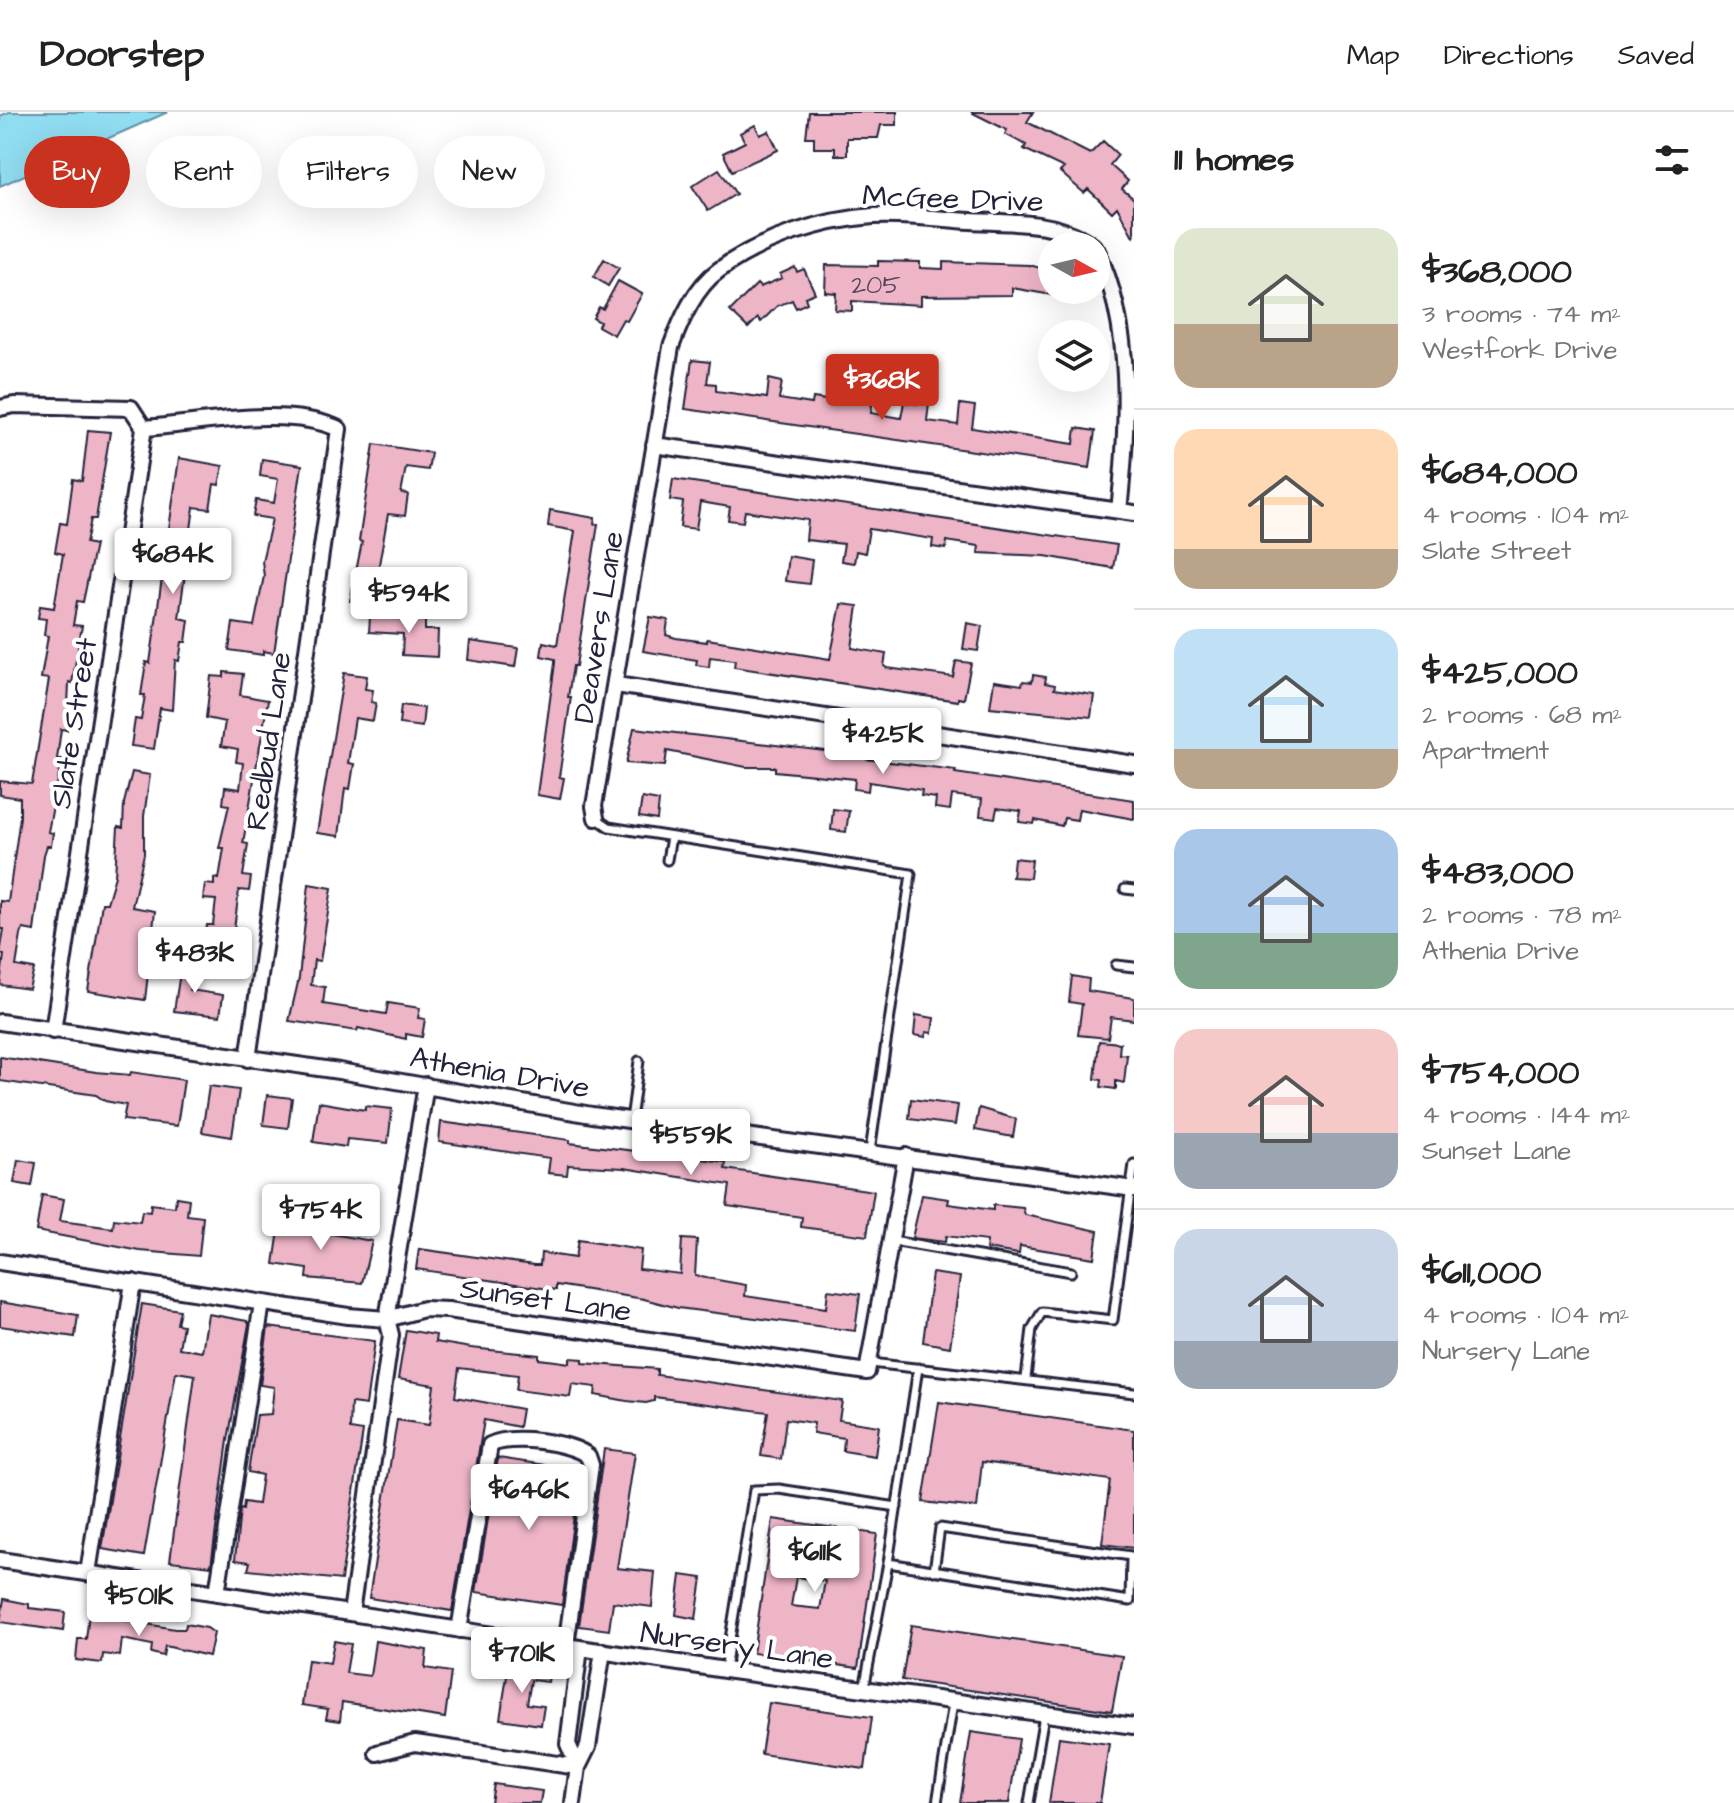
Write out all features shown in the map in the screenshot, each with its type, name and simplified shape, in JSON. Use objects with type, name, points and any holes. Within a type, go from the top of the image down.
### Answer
[{"type":"street","name":"McGee Drive","points":[[654,445],[671,347],[681,320],[719,270],[778,238],[817,225],[874,216],[1064,229],[1069,232]]},
{"type":"street","name":"McGee Drive","points":[[1110,278],[1124,377],[1127,512]]},
{"type":"street","points":[[0,408],[14,405],[131,408],[144,428]]},
{"type":"street","name":"Redbud Lane","points":[[144,428],[290,417],[320,420],[339,429],[248,1059]]},
{"type":"street","name":"Slate Street","points":[[53,1031],[144,428]]},
{"type":"street","points":[[654,445],[1127,512]]},
{"type":"street","name":"Deavers Lane","points":[[596,818],[594,806],[654,445]]},
{"type":"street","points":[[616,685],[1134,764]]},
{"type":"street","name":"Athenia Drive","points":[[0,1022],[426,1085],[503,1101],[631,1120],[1131,1189]]},
{"type":"street","points":[[351,1613],[391,1335],[387,1319],[426,1085]]},
{"type":"street","points":[[871,1363],[906,1156]]},
{"type":"street","name":"Sunset Lane","points":[[0,1262],[387,1319],[424,1309],[448,1310],[867,1372],[871,1363]]},
{"type":"street","points":[[88,1573],[133,1282]]},
{"type":"street","points":[[217,1593],[262,1303]]},
{"type":"street","points":[[459,1630],[490,1445],[513,1440],[573,1447],[588,1456],[591,1465],[573,1647],[568,1744],[578,1767]]},
{"type":"street","name":"Nursery Lane","points":[[0,1560],[725,1670],[1134,1726]]},
{"type":"street","points":[[573,1803],[578,1767],[588,1747],[603,1651]]},
{"type":"street","points":[[377,1753],[415,1743],[578,1767]]},
{"type":"lane","points":[[596,818],[609,827],[911,874],[870,1151]]},
{"type":"lane","points":[[667,860],[671,837]]},
{"type":"lane","points":[[1116,965],[1134,967]]},
{"type":"lane","points":[[631,1120],[639,1061]]},
{"type":"lane","points":[[1026,1378],[1032,1329],[1042,1312],[1113,1320],[1134,1164]]},
{"type":"lane","points":[[892,1241],[1071,1272]]},
{"type":"lane","points":[[871,1363],[1026,1378],[1134,1393]]},
{"type":"lane","points":[[864,1689],[888,1563],[918,1368]]},
{"type":"lane","points":[[725,1670],[754,1490],[779,1489],[897,1507]]},
{"type":"lane","points":[[888,1563],[934,1571],[1130,1601],[1131,1556],[940,1528],[934,1571]]},
{"type":"lane","points":[[937,1803],[953,1703]]},
{"type":"lane","points":[[1029,1803],[1044,1715]]},
{"type":"water","points":[[9,112],[168,112],[114,136],[24,136],[24,175],[0,186],[0,116]]},
{"type":"building","points":[[809,112],[897,112],[897,125],[881,125],[878,138],[847,138],[847,155],[835,155],[835,148],[814,148],[814,137],[806,137]]},
{"type":"building","points":[[971,112],[1033,112],[1027,122],[1090,154],[1103,141],[1118,155],[1110,165],[1128,181],[1122,189],[1134,199],[1134,238],[1117,207],[1112,212],[1088,189],[1084,193],[1060,172],[1064,168],[1024,149],[1026,145],[1005,134],[1007,130]]},
{"type":"building","points":[[755,125],[760,135],[769,131],[778,150],[732,171],[723,153],[745,142],[740,133]]},
{"type":"building","points":[[719,169],[736,194],[708,211],[692,186]]},
{"type":"building","points":[[604,259],[619,268],[608,286],[594,277]]},
{"type":"building","points":[[878,261],[920,262],[920,268],[943,269],[943,262],[1029,265],[1038,267],[1038,293],[1012,288],[1012,295],[921,296],[921,305],[852,301],[852,311],[835,310],[836,293],[825,292],[826,265],[878,266]]},
{"type":"building","points":[[795,267],[797,272],[804,269],[815,293],[805,297],[807,303],[796,308],[792,300],[777,306],[761,322],[758,318],[748,328],[730,311],[757,284],[760,287],[782,278],[780,274]]},
{"type":"building","points":[[618,281],[642,294],[627,321],[623,319],[614,335],[598,326],[600,322],[593,318],[599,307],[603,309]]},
{"type":"building","points":[[692,360],[710,362],[707,383],[716,384],[716,391],[767,398],[769,379],[782,382],[779,399],[812,404],[813,398],[826,400],[827,391],[873,397],[871,413],[901,418],[904,402],[917,404],[918,401],[929,403],[927,421],[958,425],[960,404],[975,406],[972,428],[1074,444],[1076,428],[1095,431],[1090,468],[685,409]]},
{"type":"building","points":[[88,430],[110,432],[96,519],[91,519],[86,543],[95,545],[83,602],[77,601],[73,625],[82,626],[72,683],[69,682],[67,730],[61,729],[57,759],[62,759],[48,832],[53,833],[51,846],[47,846],[44,855],[34,931],[23,929],[16,966],[34,969],[29,989],[0,985],[4,929],[0,929],[0,901],[8,902],[20,798],[0,795],[0,781],[32,784],[49,679],[41,678],[48,636],[44,635],[46,619],[38,618],[40,606],[54,608],[63,554],[55,552],[60,523],[67,524],[73,479],[82,481]]},
{"type":"building","points":[[374,444],[431,453],[428,470],[406,467],[401,493],[408,494],[405,516],[388,514],[372,604],[350,601],[362,542],[359,541]]},
{"type":"building","points":[[179,458],[223,466],[219,485],[214,484],[210,509],[194,507],[179,618],[189,620],[186,642],[182,642],[179,661],[175,660],[172,710],[160,708],[154,749],[131,746],[135,719],[141,720],[145,695],[141,695],[146,662],[150,663]]},
{"type":"building","points":[[262,459],[302,465],[274,653],[263,651],[263,655],[229,650],[233,623],[254,626],[264,576],[262,561],[272,519],[253,516],[256,500],[274,503],[278,479],[260,476]]},
{"type":"building","points":[[673,479],[1117,545],[1113,568],[1045,556],[978,553],[979,546],[947,541],[946,549],[932,547],[933,539],[869,529],[865,553],[856,551],[854,563],[841,561],[844,544],[806,540],[808,520],[745,511],[743,522],[728,520],[730,507],[700,502],[696,529],[680,527],[683,502],[670,500]]},
{"type":"building","points":[[550,510],[595,518],[594,524],[598,524],[576,666],[573,666],[568,697],[571,697],[559,777],[564,778],[560,799],[537,795],[555,663],[555,659],[541,656],[543,642],[557,645],[575,531],[548,526]]},
{"type":"building","points":[[788,556],[812,560],[809,584],[785,581]]},
{"type":"building","points":[[841,604],[858,606],[852,648],[886,654],[884,666],[887,668],[953,677],[956,661],[971,663],[964,699],[958,698],[958,701],[734,667],[735,660],[710,657],[709,667],[696,665],[697,660],[643,651],[650,617],[668,620],[666,635],[676,638],[707,642],[707,639],[830,659]]},
{"type":"building","points":[[370,617],[425,620],[425,630],[438,630],[437,657],[402,655],[403,634],[369,632]]},
{"type":"building","points":[[967,623],[982,626],[978,651],[963,649]]},
{"type":"building","points":[[470,641],[518,648],[515,667],[468,660]]},
{"type":"building","points":[[224,672],[243,674],[240,695],[268,700],[243,843],[248,844],[243,876],[251,877],[249,891],[239,890],[229,969],[202,965],[207,925],[213,925],[216,900],[203,899],[205,884],[214,885],[214,878],[219,879],[224,848],[219,848],[229,805],[223,804],[225,787],[240,789],[243,763],[236,762],[238,749],[221,746],[225,722],[206,718],[211,676],[224,677]]},
{"type":"building","points":[[344,673],[367,676],[365,689],[373,690],[371,702],[376,703],[373,721],[355,718],[348,763],[354,764],[350,789],[345,788],[339,836],[317,833]]},
{"type":"building","points":[[1033,675],[1046,677],[1045,683],[1055,685],[1054,689],[1094,695],[1091,717],[990,707],[994,681],[1022,685],[1023,681],[1032,682]]},
{"type":"building","points":[[401,705],[424,708],[422,727],[399,724]]},
{"type":"building","points":[[634,728],[866,756],[866,759],[956,770],[955,773],[1134,800],[1134,819],[1079,809],[1077,820],[1064,818],[1062,826],[1035,820],[1034,824],[1019,822],[1021,811],[997,808],[995,818],[980,816],[982,799],[952,795],[950,810],[935,808],[936,798],[921,796],[922,790],[869,782],[868,791],[854,789],[855,779],[775,771],[775,767],[746,767],[667,751],[665,766],[626,763]]},
{"type":"building","points":[[132,772],[150,775],[144,816],[144,854],[132,907],[155,911],[145,1000],[88,991],[102,903],[107,903],[115,876],[118,827],[123,828],[124,803]]},
{"type":"building","points":[[642,798],[659,801],[657,820],[639,817]]},
{"type":"building","points":[[833,809],[849,811],[846,832],[831,830]]},
{"type":"building","points":[[1014,858],[1032,860],[1030,878],[1012,877]]},
{"type":"building","points":[[309,884],[332,888],[320,961],[314,960],[311,985],[325,987],[323,1004],[386,1014],[388,1003],[420,1008],[418,1018],[425,1019],[422,1037],[406,1034],[406,1039],[358,1028],[357,1031],[289,1021],[299,978]]},
{"type":"building","points":[[182,960],[195,963],[190,990],[223,995],[220,1016],[174,1011]]},
{"type":"building","points":[[1072,976],[1089,979],[1088,991],[1134,998],[1134,1020],[1111,1017],[1108,1038],[1078,1035],[1082,1004],[1069,1002]]},
{"type":"building","points":[[916,1015],[934,1018],[932,1033],[926,1032],[926,1037],[914,1035]]},
{"type":"building","points":[[1099,1041],[1120,1043],[1119,1054],[1127,1055],[1124,1083],[1116,1081],[1116,1089],[1101,1087],[1102,1080],[1095,1079]]},
{"type":"building","points":[[0,1057],[96,1072],[130,1075],[131,1072],[184,1080],[177,1126],[123,1120],[126,1105],[105,1101],[96,1095],[0,1081]]},
{"type":"building","points":[[209,1086],[239,1090],[232,1137],[202,1132]]},
{"type":"building","points":[[267,1095],[292,1098],[288,1128],[263,1125]]},
{"type":"building","points":[[911,1099],[958,1105],[955,1125],[909,1119]]},
{"type":"building","points":[[319,1102],[365,1110],[365,1106],[392,1109],[388,1143],[347,1139],[346,1147],[313,1142]]},
{"type":"building","points":[[979,1108],[1016,1119],[1013,1137],[975,1130]]},
{"type":"building","points":[[441,1122],[570,1140],[570,1143],[726,1162],[725,1169],[874,1191],[867,1236],[801,1227],[802,1217],[727,1206],[730,1185],[624,1168],[568,1165],[567,1175],[548,1173],[550,1158],[439,1142]]},
{"type":"building","points":[[18,1160],[36,1163],[32,1186],[14,1183]]},
{"type":"building","points":[[42,1195],[64,1199],[60,1221],[113,1228],[114,1219],[140,1222],[142,1211],[150,1212],[151,1204],[175,1207],[176,1197],[189,1199],[187,1215],[203,1217],[199,1256],[140,1251],[36,1231]]},
{"type":"building","points":[[922,1195],[949,1199],[948,1204],[993,1210],[993,1205],[1023,1208],[1025,1215],[1098,1231],[1094,1258],[1020,1246],[1019,1254],[986,1249],[987,1241],[946,1236],[945,1242],[912,1238]]},
{"type":"building","points":[[281,1217],[310,1222],[309,1230],[372,1241],[362,1283],[307,1278],[308,1269],[274,1264]]},
{"type":"building","points":[[682,1239],[697,1240],[695,1276],[746,1285],[745,1296],[826,1308],[828,1290],[860,1294],[855,1331],[678,1308],[644,1299],[556,1285],[556,1290],[416,1269],[419,1249],[540,1265],[541,1253],[575,1258],[578,1240],[641,1250],[639,1269],[680,1274]]},
{"type":"building","points":[[932,1273],[960,1277],[950,1347],[923,1342]]},
{"type":"building","points":[[0,1302],[78,1315],[75,1337],[0,1326]]},
{"type":"building","points":[[142,1304],[180,1310],[177,1324],[183,1325],[179,1348],[202,1352],[208,1314],[247,1321],[249,1324],[228,1440],[211,1566],[170,1561],[195,1375],[176,1372],[144,1556],[102,1549]]},
{"type":"building","points":[[268,1327],[375,1341],[366,1405],[351,1403],[350,1429],[363,1431],[341,1580],[248,1570],[250,1562],[235,1560],[240,1509],[243,1510],[244,1502],[258,1504],[262,1475],[248,1472],[257,1415],[271,1414],[274,1387],[260,1385]]},
{"type":"building","points":[[406,1330],[436,1335],[435,1342],[471,1348],[539,1355],[539,1359],[570,1363],[570,1358],[583,1359],[583,1363],[657,1369],[657,1375],[842,1401],[839,1420],[879,1426],[875,1456],[843,1451],[844,1438],[813,1433],[814,1423],[786,1419],[781,1459],[761,1456],[768,1412],[654,1397],[654,1401],[646,1403],[627,1401],[595,1395],[596,1387],[572,1384],[570,1397],[516,1390],[518,1375],[459,1368],[455,1397],[522,1409],[519,1427],[484,1420],[452,1611],[369,1598],[397,1420],[429,1425],[434,1385],[398,1379]]},
{"type":"building","points":[[939,1402],[1134,1430],[1134,1548],[1102,1544],[1110,1480],[982,1462],[977,1508],[923,1502]]},
{"type":"building","points":[[604,1449],[635,1453],[617,1568],[655,1572],[652,1607],[613,1602],[609,1630],[579,1626]]},
{"type":"building","points":[[498,1458],[580,1470],[562,1605],[476,1592]]},
{"type":"building","points":[[773,1519],[877,1534],[858,1668],[753,1653]],"holes":[[[796,1577],[825,1581],[820,1609],[791,1606]]]},
{"type":"building","points":[[681,1575],[702,1578],[696,1619],[676,1615]]},
{"type":"building","points":[[4,1599],[29,1604],[29,1608],[65,1612],[63,1631],[0,1622]]},
{"type":"building","points":[[89,1614],[175,1629],[185,1629],[186,1624],[207,1628],[214,1633],[209,1656],[165,1646],[163,1656],[151,1653],[152,1645],[122,1639],[120,1656],[103,1654],[102,1663],[76,1660],[78,1639],[86,1639]]},
{"type":"building","points":[[911,1625],[1122,1656],[1112,1711],[902,1680]]},
{"type":"building","points":[[334,1641],[351,1644],[346,1673],[370,1676],[375,1641],[427,1650],[425,1668],[451,1672],[445,1718],[342,1702],[340,1721],[326,1719],[328,1709],[302,1705],[308,1660],[330,1663]]},
{"type":"building","points":[[509,1664],[550,1670],[548,1682],[531,1680],[527,1704],[544,1706],[541,1725],[500,1719]]},
{"type":"building","points":[[769,1703],[872,1717],[865,1769],[761,1754]]},
{"type":"building","points":[[971,1732],[1019,1739],[1009,1803],[960,1803]]},
{"type":"building","points":[[1059,1737],[1109,1744],[1100,1803],[1049,1803]]},
{"type":"building","points":[[494,1784],[542,1791],[540,1803],[491,1803]]}]
